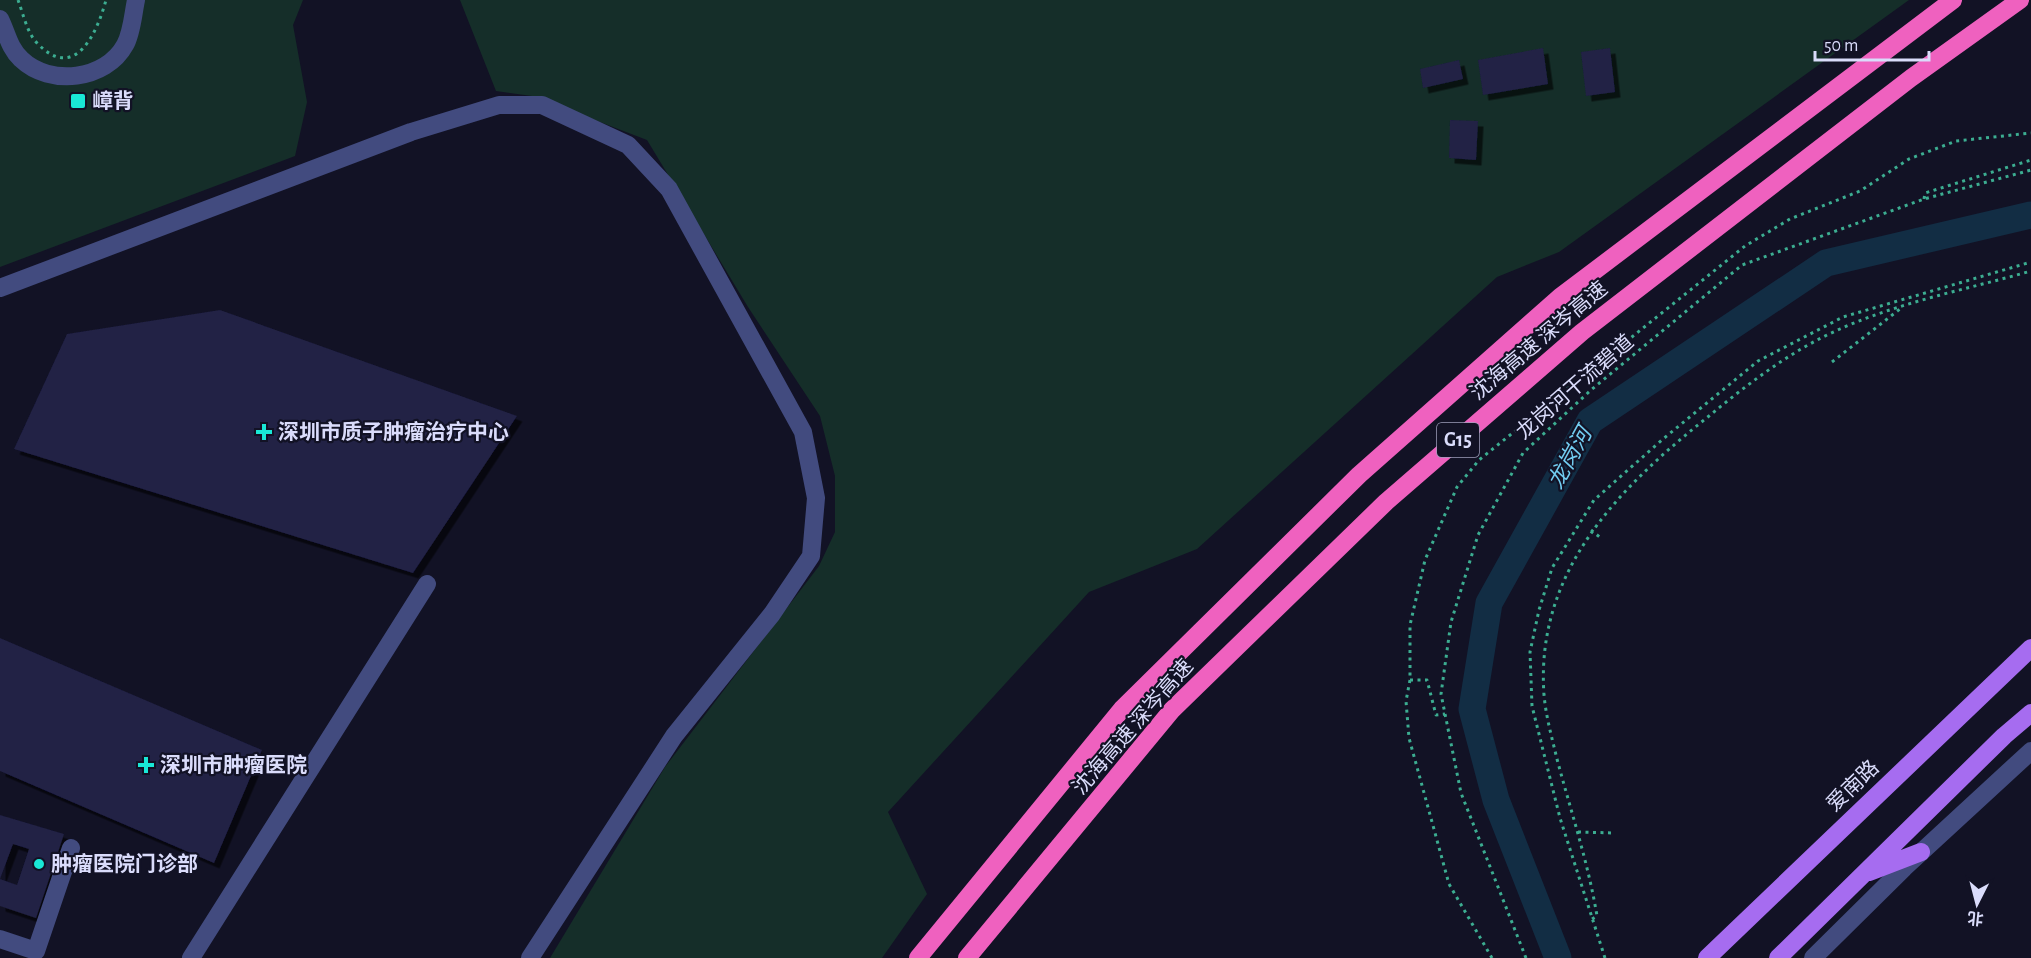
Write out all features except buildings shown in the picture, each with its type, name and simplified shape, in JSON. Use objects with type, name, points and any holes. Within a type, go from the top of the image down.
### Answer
[{"type":"highway","name":"沈海高速 深岑高速","points":[[918,958],[946,920],[1122,709],[1359,475],[1560,297],[1953,0]]},
{"type":"highway","name":"沈海高速 深岑高速","points":[[967,958],[1172,710],[1386,502],[1582,332],[1911,78],[2020,0]]},
{"type":"main road","name":"爱南路","points":[[1707,958],[2031,648]]},
{"type":"main road","points":[[1778,958],[2031,713]]},
{"type":"main road","points":[[1862,875],[1921,852]]},
{"type":"street","points":[[0,19],[10,45],[21,59],[34,68],[56,76],[79,76],[103,68],[117,57],[126,43],[136,0]]},
{"type":"street","points":[[0,288],[411,132],[499,105],[542,105],[628,145],[669,189],[803,432],[816,498],[811,556],[772,614],[674,735],[530,958]]},
{"type":"street","points":[[191,958],[427,584]]},
{"type":"street","points":[[1813,958],[1921,852],[2031,751]]},
{"type":"street","points":[[0,939],[36,951],[71,849]]},
{"type":"path","points":[[18,0],[35,42],[50,54],[66,58],[82,52],[94,34],[106,0]]},
{"type":"path","points":[[1492,958],[1449,884],[1409,738],[1406,701],[1410,680],[1410,625],[1425,560],[1457,487],[1479,460],[1745,246],[1790,219],[1860,191],[1909,159],[1956,141],[2031,133]]},
{"type":"path","points":[[1924,199],[1925,193],[2031,160]]},
{"type":"path","name":"龙岗河干流碧道","points":[[1526,958],[1502,891],[1461,793],[1441,694],[1451,622],[1478,535],[1523,453],[1591,390],[1742,265],[1924,199],[2031,170]]},
{"type":"path","points":[[1605,958],[1560,818],[1532,706],[1530,652],[1539,610],[1552,568],[1594,500],[1663,439],[1758,361],[1843,317],[2031,262]]},
{"type":"path","points":[[1592,919],[1597,916],[1589,868],[1549,724],[1544,696],[1544,670],[1550,629],[1560,594],[1591,530],[1614,501],[1666,450],[1742,389],[1792,354],[1840,328],[1903,306],[2031,271]]},
{"type":"path","points":[[1832,362],[1903,306]]},
{"type":"path","points":[[1591,530],[1602,539]]},
{"type":"path","points":[[1410,680],[1427,680],[1436,715],[1445,714]]},
{"type":"path","points":[[1578,832],[1615,833]]},
{"type":"green space","points":[[0,0],[303,0],[293,25],[307,102],[295,156],[0,267]]},
{"type":"green space","points":[[460,0],[1909,0],[1559,252],[1497,277],[1197,549],[1089,592],[888,812],[927,894],[882,958],[550,958],[665,767],[819,566],[835,532],[835,476],[820,416],[748,307],[647,140],[532,96],[496,91]]},
{"type":"waterway","name":"龙岗河","points":[[1558,958],[1496,800],[1472,709],[1489,603],[1590,421],[1826,263],[2031,215]]},
{"type":"place","name":"嶂背","points":[[78,101]]},
{"type":"place","name":"深圳市质子肿瘤治疗中心","points":[[264,432]]},
{"type":"place","name":"深圳市肿瘤医院","points":[[146,765]]},
{"type":"place","name":"肿瘤医院门诊部","points":[[39,864]]}]
